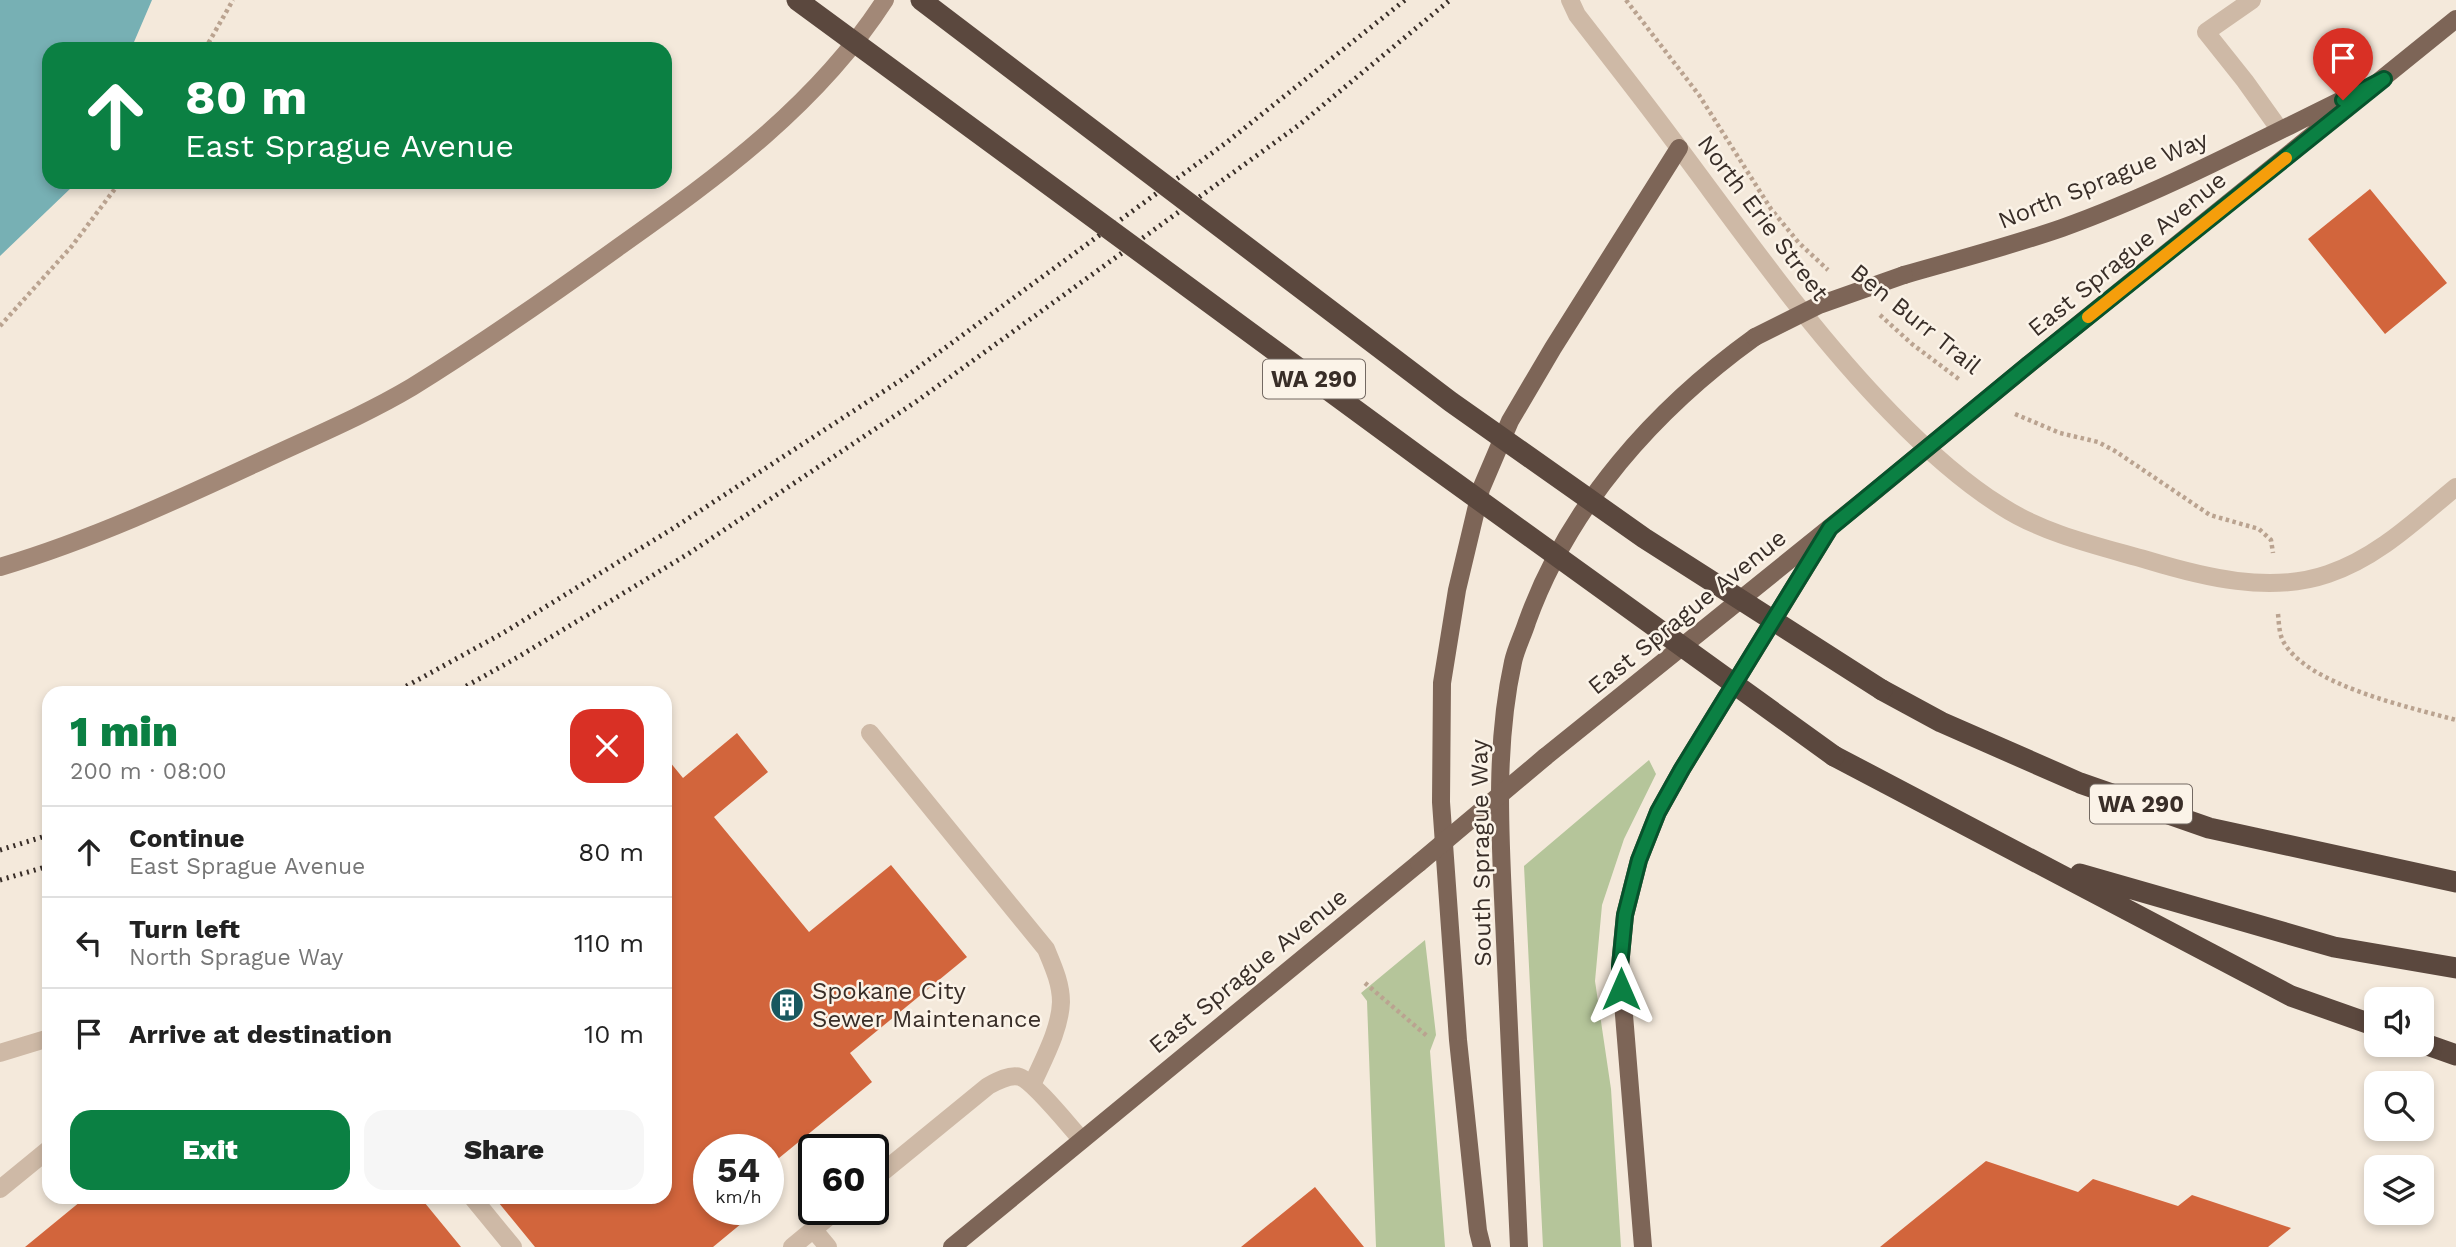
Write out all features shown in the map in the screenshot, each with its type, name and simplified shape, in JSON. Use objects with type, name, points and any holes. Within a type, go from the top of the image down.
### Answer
[{"type":"highway","name":"WA 290","points":[[797,0],[1425,461],[1834,756],[2037,862]]},
{"type":"highway","name":"WA 290","points":[[921,0],[1451,402],[1644,538],[1882,690],[1941,722],[2080,783],[2209,828],[2415,874]]},
{"type":"highway","points":[[2037,862],[2334,947],[2456,968]]},
{"type":"highway","points":[[2037,862],[2291,996],[2364,1022]]},
{"type":"highway","points":[[2415,874],[2456,875]]},
{"type":"highway","points":[[2415,874],[2456,883]]},
{"type":"highway","points":[[2434,1047],[2456,1055]]},
{"type":"main road","name":"East Sprague Avenue","points":[[951,1247],[1545,757],[2456,19]]},
{"type":"main road","name":"North Sprague Way","points":[[1755,337],[1819,305],[1904,275],[2018,243],[2063,227],[2201,169],[2384,79]]},
{"type":"main road","points":[[1482,1247],[1478,1231],[1458,1040],[1441,802],[1442,683],[1457,590],[1481,489],[1510,421],[1679,148]]},
{"type":"main road","name":"South Sprague Way","points":[[1519,1247],[1500,773],[1504,713],[1514,659],[1548,573],[1580,517],[1605,481],[1671,406],[1712,368],[1755,337]]},
{"type":"main road","points":[[1643,1247],[1620,966],[1625,915],[1639,860],[1658,812],[1682,769],[1830,528]]},
{"type":"street","points":[[0,567],[160,509],[324,431],[409,388],[528,312],[695,193],[762,138],[838,65],[886,0]]},
{"type":"street","name":"North Erie Street","points":[[1557,0],[1573,8],[1751,247],[1850,372],[1920,442],[1976,490],[2004,509],[2054,531],[2182,571],[2235,580],[2275,583],[2327,575],[2362,560],[2456,487]]},
{"type":"street","points":[[2252,0],[2206,32],[2280,130]]},
{"type":"street","points":[[870,733],[1046,949],[1058,977],[1061,1003],[1053,1036],[1032,1085]]},
{"type":"street","points":[[0,1053],[42,1040]]},
{"type":"street","points":[[889,1167],[988,1086],[1004,1078],[1020,1077],[1032,1085],[1082,1140]]},
{"type":"street","points":[[0,1189],[42,1155]]},
{"type":"street","points":[[478,1204],[513,1247]]},
{"type":"street","points":[[792,1247],[819,1225]]},
{"type":"street","points":[[813,1230],[828,1247]]},
{"type":"path","points":[[209,42],[233,0]]},
{"type":"path","name":"Ben Burr Trail","points":[[1626,0],[1699,95],[1771,209],[1799,243],[1830,272]]},
{"type":"path","points":[[0,327],[63,256],[115,189]]},
{"type":"path","name":"Ben Burr Trail","points":[[1871,308],[1961,381]]},
{"type":"path","points":[[2013,413],[2060,433],[2098,442],[2210,515],[2259,529],[2271,540],[2272,550]]},
{"type":"path","points":[[2280,634],[2291,652],[2319,675],[2344,686],[2456,720]]},
{"type":"path","points":[[1365,982],[1435,1044]]},
{"type":"green space","points":[[1649,760],[1656,774],[1624,839],[1602,905],[1595,981],[1611,1089],[1621,1247],[1543,1247],[1524,866]]},
{"type":"green space","points":[[1425,940],[1436,1035],[1430,1051],[1445,1247],[1376,1247],[1367,1001],[1361,993]]},
{"type":"water","points":[[0,0],[152,0],[134,42],[42,42],[42,189],[70,189],[0,256]]},
{"type":"building","points":[[2370,189],[2447,283],[2385,334],[2308,239]]},
{"type":"building","name":"Spokane City Sewer Maintenance","points":[[737,733],[768,772],[714,817],[809,932],[891,865],[967,957],[850,1053],[872,1082],[808,1134],[798,1134],[798,1142],[784,1154],[784,1134],[693,1134],[693,1225],[740,1225],[713,1247],[535,1247],[500,1204],[672,1204],[672,765],[683,778]]},
{"type":"building","points":[[1986,1161],[2078,1192],[2093,1179],[2178,1206],[2192,1195],[2291,1228],[2268,1247],[1880,1247]]},
{"type":"building","points":[[1315,1187],[1364,1247],[1241,1247]]},
{"type":"building","points":[[77,1204],[426,1204],[461,1247],[25,1247]]},
{"type":"railway","points":[[407,686],[503,633],[672,529],[901,380],[1227,142],[1405,0]]},
{"type":"railway","points":[[466,686],[688,554],[917,401],[1299,125],[1450,0]]},
{"type":"railway","points":[[0,850],[42,837]]},
{"type":"railway","points":[[0,880],[42,868]]},
{"type":"slow traffic","points":[[2088,317],[2286,158]]},
{"type":"place","name":"Spokane City Sewer Maintenance","points":[[787,1005]]},
{"type":"route","points":[[1621,989],[1620,966],[1625,915],[1639,860],[1658,812],[1830,528],[2384,79],[2343,100]]}]
